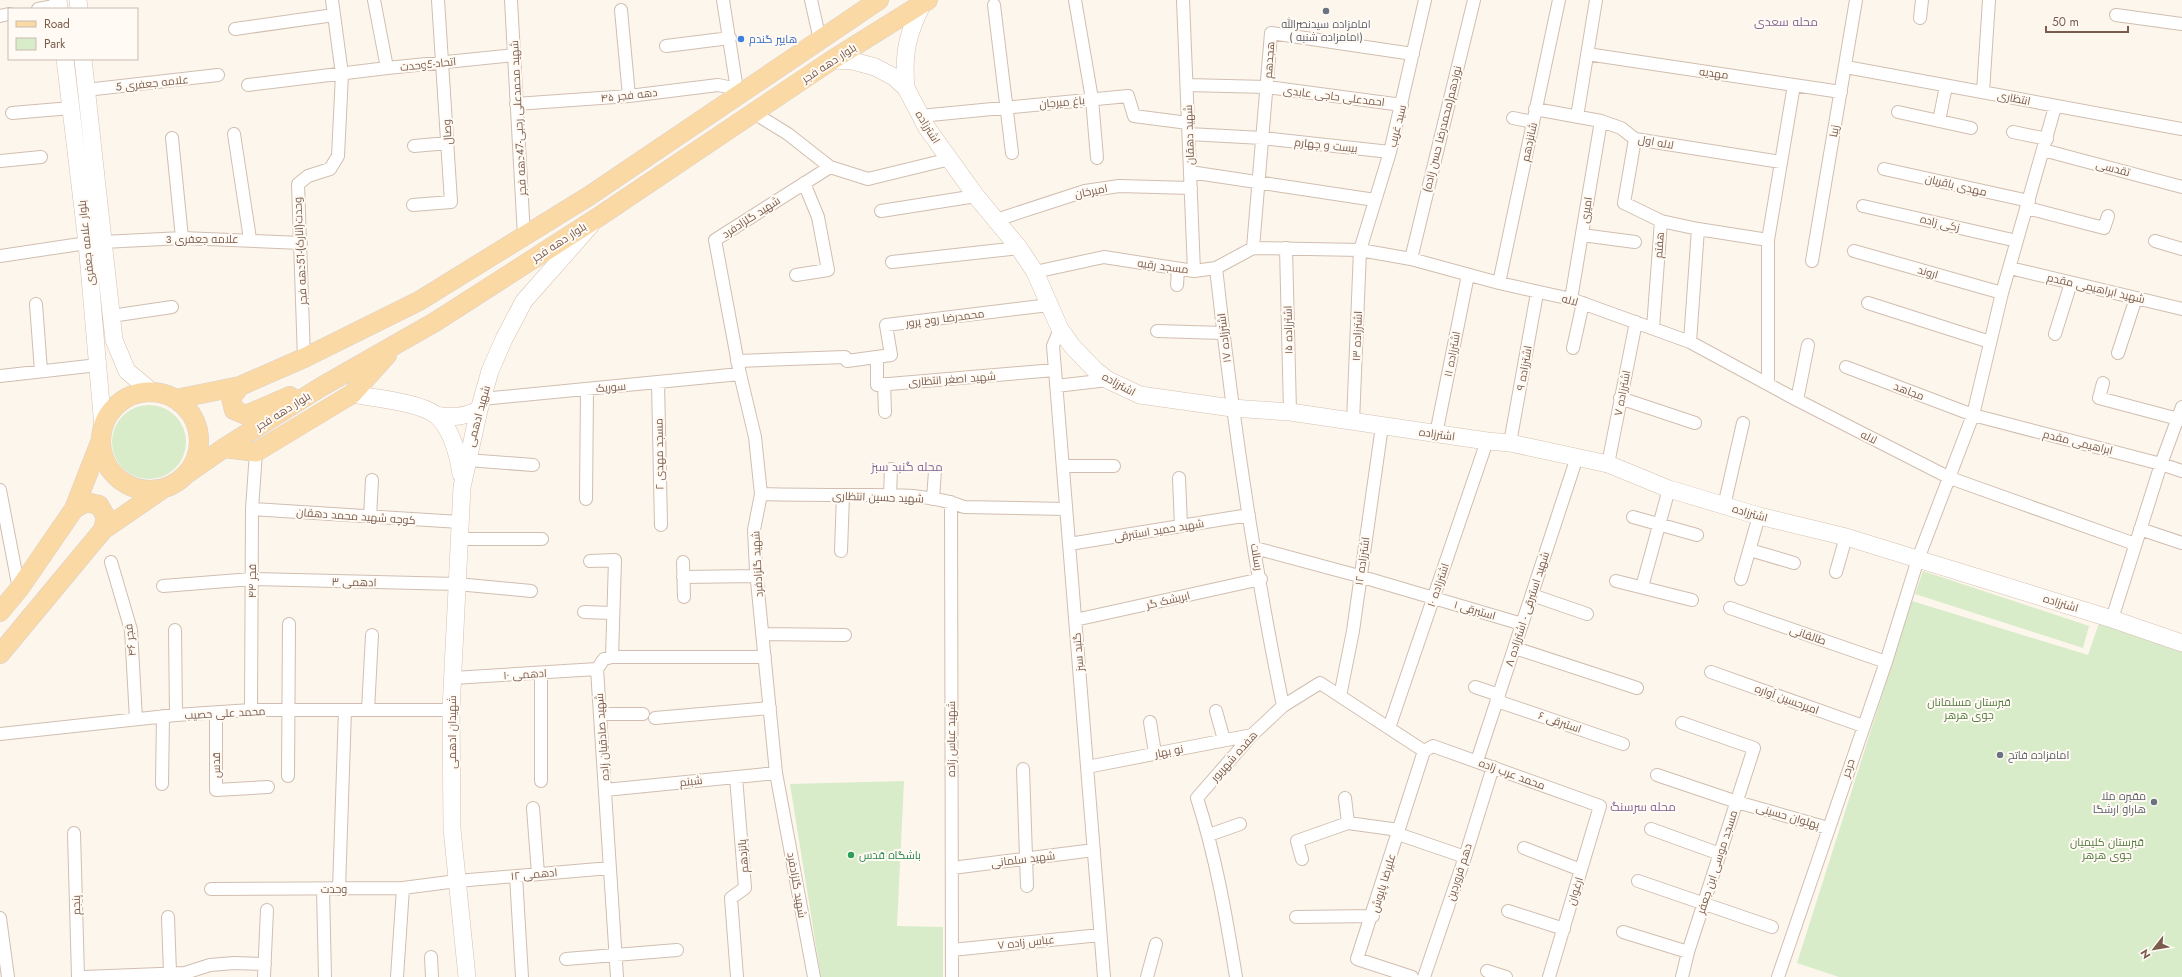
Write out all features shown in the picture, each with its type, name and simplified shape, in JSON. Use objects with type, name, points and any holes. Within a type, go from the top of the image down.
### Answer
[{"type":"main road","name":"بلوار دهه فجر","points":[[176,399],[240,386],[304,358],[419,301],[589,196],[876,1]]},
{"type":"main road","name":"بلوار دهه فجر","points":[[185,475],[224,448],[321,387],[434,322],[600,216],[832,60],[926,2]]},
{"type":"main road","points":[[224,448],[256,452],[352,394],[399,342]]},
{"type":"main road","points":[[240,386],[231,398],[234,410],[246,415],[282,398],[321,387]]},
{"type":"main road","points":[[0,612],[19,589],[74,509],[108,416],[121,401],[139,393],[152,392],[164,394],[176,399],[193,417],[199,441],[193,465],[176,483],[164,488],[103,530],[0,654]]},
{"type":"main road","points":[[102,434],[105,460],[115,476],[126,484],[138,489],[151,490],[164,488]]},
{"type":"main road","points":[[74,509],[86,502],[99,505],[106,517],[103,530]]},
{"type":"street","name":"وحدت(انارک)-51دهه فجر","points":[[304,358],[302,243],[297,194],[298,184],[308,176],[330,169],[338,156],[342,74],[332,0]]},
{"type":"street","points":[[374,0],[387,68]]},
{"type":"street","name":"وصال","points":[[413,205],[451,202],[438,0]]},
{"type":"street","name":"شهید محمدعلی رجبی-47دهه فجر","points":[[511,0],[524,236]]},
{"type":"street","points":[[723,0],[738,96]]},
{"type":"street","points":[[811,0],[820,40]]},
{"type":"street","points":[[1075,0],[1092,99],[1097,158]]},
{"type":"street","name":"شهید دهقان","points":[[1183,0],[1194,271]]},
{"type":"street","name":"سید غریب","points":[[1360,250],[1390,152],[1425,0]]},
{"type":"street","name":"نوزدهم(محمدرضا حسن زاده)","points":[[1411,259],[1474,0]]},
{"type":"street","name":"شانزدهم","points":[[1499,284],[1559,0]]},
{"type":"street","points":[[1577,117],[1596,0]]},
{"type":"street","name":"زیبا","points":[[1812,261],[1846,67],[1856,0]]},
{"type":"street","points":[[1920,18],[1922,0]]},
{"type":"street","points":[[1983,92],[1989,0]]},
{"type":"street","points":[[906,88],[904,66],[906,44],[912,23],[926,2]]},
{"type":"street","points":[[43,8],[59,5]]},
{"type":"street","points":[[994,5],[1012,153]]},
{"type":"street","points":[[622,10],[629,96]]},
{"type":"street","points":[[235,29],[334,15]]},
{"type":"street","points":[[2116,15],[2182,24]]},
{"type":"street","name":"هجدهم","points":[[1266,87],[1271,33],[1413,54]]},
{"type":"street","points":[[666,46],[730,38]]},
{"type":"street","name":"مهدیه","points":[[1588,54],[1841,92]]},
{"type":"street","name":"اتحاد-5وحدت","points":[[248,85],[442,62],[515,56]]},
{"type":"street","name":"بلوار علامه جعفری","points":[[65,60],[71,108],[95,243],[111,316],[114,340],[127,371],[152,392]]},
{"type":"street","name":"بلوار علامه جعفری","points":[[83,60],[87,98],[95,243],[98,365],[102,434]]},
{"type":"street","name":"اشترزاده","points":[[832,60],[853,61],[875,67],[894,77],[906,88],[920,116],[976,196],[1019,248],[1034,272],[1060,329],[1072,346],[1095,370],[1108,380],[1140,395],[1232,408],[1290,412],[1436,434],[1510,443],[1577,456],[1608,464],[1669,489],[1760,516],[1846,537],[2112,619],[2182,643]]},
{"type":"street","name":"انتظاری","points":[[1846,67],[2055,107],[2182,129]]},
{"type":"street","name":"علامه جعفری 5","points":[[87,98],[218,75]]},
{"type":"street","name":"دهه فجر ۴۵","points":[[516,104],[629,96],[718,84],[728,87],[738,96]]},
{"type":"street","name":"احمدعلی حاجی عابدی","points":[[1186,85],[1266,87],[1402,105]]},
{"type":"street","points":[[1768,384],[1768,240],[1794,85]]},
{"type":"street","points":[[1939,121],[1946,86]]},
{"type":"street","points":[[1253,248],[1266,87]]},
{"type":"street","name":"باغ میرجان","points":[[920,116],[1128,96],[1134,116],[1188,128]]},
{"type":"street","points":[[12,113],[71,108],[87,98]]},
{"type":"street","name":"حرحر","points":[[1778,977],[1862,726],[1886,662],[1918,559],[1973,415],[2002,293],[2055,107]]},
{"type":"street","name":"لاله اول","points":[[1536,109],[1600,121],[1621,128],[1635,139],[1781,162]]},
{"type":"street","points":[[1898,112],[1971,128]]},
{"type":"street","points":[[754,113],[788,134],[830,167],[868,179],[950,159]]},
{"type":"street","points":[[1513,118],[1533,122]]},
{"type":"street","name":"امیری","points":[[1571,299],[1600,121]]},
{"type":"street","name":"بیست و چهارم","points":[[1188,128],[1390,152]]},
{"type":"street","name":"تقدسی","points":[[2013,132],[2045,144],[2182,187]]},
{"type":"street","points":[[234,134],[250,239]]},
{"type":"street","points":[[172,138],[182,238]]},
{"type":"street","name":"هفتم","points":[[1635,139],[1624,203],[1661,221],[1653,328]]},
{"type":"street","points":[[414,146],[448,143]]},
{"type":"street","points":[[0,161],[41,157]]},
{"type":"street","name":"شهید گلزادفرد","points":[[814,977],[776,773],[756,576],[754,530],[761,494],[755,436],[737,361],[715,240],[830,167]]},
{"type":"street","name":"مهدی باقریان","points":[[1884,169],[2028,205],[2104,228],[2108,216]]},
{"type":"street","points":[[1190,172],[1375,200]]},
{"type":"street","points":[[796,274],[828,270],[818,217],[804,184]]},
{"type":"street","name":"امیرخان","points":[[996,220],[1084,191],[1119,186],[1191,188]]},
{"type":"street","points":[[881,211],[976,196]]},
{"type":"street","name":"زکی زاده","points":[[1863,206],[2017,241]]},
{"type":"street","name":"شهید ادهمی","points":[[462,487],[480,404],[504,338],[524,301],[600,216]]},
{"type":"street","points":[[1661,221],[1698,229],[1768,240]]},
{"type":"street","points":[[1690,342],[1698,229]]},
{"type":"street","points":[[1582,235],[1635,242]]},
{"type":"street","name":"علامه جعفری 3","points":[[0,256],[95,243],[182,238],[250,239],[302,243]]},
{"type":"street","points":[[2155,242],[2182,249]]},
{"type":"street","points":[[892,262],[1019,248]]},
{"type":"street","name":"مسجد رقیه","points":[[1034,272],[1104,258],[1194,271],[1216,268],[1253,248],[1360,250]]},
{"type":"street","name":"اشترزاده ۱۵","points":[[1286,248],[1290,412]]},
{"type":"street","name":"لاله","points":[[1360,250],[1411,259],[1499,284],[1571,299],[1690,342],[1797,400],[1950,478],[2135,544]]},
{"type":"street","name":"اشترزاده ۱۳","points":[[1353,422],[1360,250]]},
{"type":"street","name":"اروند","points":[[1854,251],[2002,293]]},
{"type":"street","name":"اشترزاده ۱۷","points":[[1216,268],[1232,408]]},
{"type":"street","name":"شهید ابراهیمی مقدم","points":[[2010,268],[2182,309]]},
{"type":"street","points":[[1177,285],[1178,269]]},
{"type":"street","name":"اشترزاده ۱۱","points":[[1436,434],[1468,275]]},
{"type":"street","points":[[2055,334],[2071,283]]},
{"type":"street","name":"اشترزاده ۹","points":[[1510,443],[1537,293]]},
{"type":"street","points":[[2118,353],[2136,298]]},
{"type":"street","points":[[1573,348],[1583,303]]},
{"type":"street","points":[[1868,303],[1990,342]]},
{"type":"street","points":[[36,304],[41,371]]},
{"type":"street","name":"محمدرضا روح پرور","points":[[877,357],[891,355],[886,325],[1049,305]]},
{"type":"street","points":[[111,316],[172,307]]},
{"type":"street","name":"اشترزاده ۷","points":[[1608,464],[1636,322]]},
{"type":"street","name":"گنبد سبز","points":[[1060,329],[1053,346],[1100,935],[1106,976]]},
{"type":"street","points":[[1157,330],[1223,333]]},
{"type":"street","points":[[1797,400],[1808,345]]},
{"type":"street","points":[[737,361],[877,357],[877,385],[884,384],[885,412]]},
{"type":"street","points":[[0,376],[98,365]]},
{"type":"street","name":"مجاهد","points":[[1846,367],[1973,415]]},
{"type":"street","name":"شهید اصغر انتظاری","points":[[884,384],[1055,370]]},
{"type":"street","name":"سوریک","points":[[480,404],[588,389],[740,374]]},
{"type":"street","points":[[1056,386],[1108,380]]},
{"type":"street","name":"مسجد مهدی ۲","points":[[658,383],[661,525]]},
{"type":"street","points":[[2103,383],[2099,398],[2181,415],[2160,464],[2112,619]]},
{"type":"street","points":[[586,498],[588,389]]},
{"type":"street","points":[[352,394],[411,405],[436,415],[450,418],[458,417],[480,404]]},
{"type":"street","points":[[1620,398],[1695,423]]},
{"type":"street","name":"رسالت","points":[[1232,408],[1249,515],[1283,706]]},
{"type":"street","name":"شهید ادهمی","points":[[436,415],[451,436],[459,461],[462,487]]},
{"type":"street","name":"ابراهیمی مقدم","points":[[1973,415],[2182,471]]},
{"type":"street","points":[[1724,506],[1743,423]]},
{"type":"street","name":"اشترزاده ۱۲","points":[[1340,696],[1353,631],[1359,576],[1382,426]]},
{"type":"street","name":"اشترزاده ۱۰","points":[[1389,728],[1487,441]]},
{"type":"street","name":"فجر ۴۴","points":[[251,710],[252,509],[256,452]]},
{"type":"street","name":"شهید استبرقی - اشترزاده ۸","points":[[1477,761],[1577,456]]},
{"type":"street","points":[[467,460],[533,465]]},
{"type":"street","points":[[1063,466],[1114,466]]},
{"type":"street","points":[[890,495],[891,469]]},
{"type":"street","points":[[933,499],[935,471]]},
{"type":"street","points":[[1179,478],[1181,526]]},
{"type":"street","points":[[370,517],[372,480]]},
{"type":"street","name":"شهیدان ادهمی","points":[[462,487],[451,710],[452,829],[467,977]]},
{"type":"street","points":[[1642,587],[1669,489]]},
{"type":"street","points":[[0,490],[3,524],[19,589]]},
{"type":"street","name":"شهید حسین انتظاری","points":[[761,494],[890,495],[933,499],[951,502],[964,507],[1066,509]]},
{"type":"street","points":[[841,551],[843,495]]},
{"type":"street","name":"شهید عباس زاده","points":[[951,502],[952,977]]},
{"type":"street","name":"کوچه شهید محمد دهقان","points":[[252,509],[460,522]]},
{"type":"street","name":"شهید حمید استبرقی","points":[[1069,544],[1249,515]]},
{"type":"street","points":[[1633,516],[1697,535]]},
{"type":"street","points":[[1741,579],[1760,516]]},
{"type":"street","points":[[2140,529],[2182,542]]},
{"type":"street","points":[[1836,572],[1846,537]]},
{"type":"street","points":[[459,539],[542,539]]},
{"type":"street","name":"استبرقی ۱","points":[[1255,548],[1359,576],[1522,624]]},
{"type":"street","points":[[1750,550],[1794,563]]},
{"type":"street","points":[[590,560],[615,560],[612,614],[612,658]]},
{"type":"street","name":"فجر ۴۶","points":[[111,562],[131,630],[136,719]]},
{"type":"street","points":[[683,562],[684,597]]},
{"type":"street","points":[[683,577],[756,576]]},
{"type":"street","name":"ادهمی ۳","points":[[163,586],[252,579],[457,584],[531,591]]},
{"type":"street","name":"ابریشک گر","points":[[1075,620],[1261,579]]},
{"type":"street","points":[[1616,581],[1692,600]]},
{"type":"street","points":[[1532,595],[1587,614]]},
{"type":"street","name":"طالقانی","points":[[1730,608],[1886,662]]},
{"type":"street","points":[[584,612],[612,614]]},
{"type":"street","points":[[288,776],[289,624]]},
{"type":"street","points":[[175,630],[176,715]]},
{"type":"street","points":[[368,710],[372,634]]},
{"type":"street","points":[[762,634],[845,635]]},
{"type":"street","points":[[1515,648],[1637,688]]},
{"type":"street","points":[[597,669],[604,660],[612,658],[765,657]]},
{"type":"street","name":"ادهمی ۱۰","points":[[453,678],[597,669]]},
{"type":"street","name":"شهید صادقیان زاده","points":[[597,669],[617,977]]},
{"type":"street","name":"امیرحسین آواره","points":[[1711,672],[1862,726]]},
{"type":"street","points":[[541,673],[541,781]]},
{"type":"street","name":"هفده شهریور","points":[[1236,977],[1222,896],[1209,835],[1197,798],[1252,735],[1283,706],[1320,683],[1424,751]]},
{"type":"street","name":"استبرقی ۶","points":[[1475,687],[1498,698],[1623,744]]},
{"type":"street","points":[[655,718],[770,708]]},
{"type":"street","name":"محمد علی حصیب","points":[[0,734],[163,716],[251,710],[451,710]]},
{"type":"street","points":[[339,888],[345,710]]},
{"type":"street","points":[[1216,711],[1224,740]]},
{"type":"street","name":"قدس","points":[[216,712],[216,790],[268,787]]},
{"type":"street","points":[[600,714],[644,714]]},
{"type":"street","points":[[162,784],[163,716]]},
{"type":"street","points":[[1150,722],[1155,753]]},
{"type":"street","name":"مسجد موسی ابن جعفر","points":[[1682,724],[1754,748],[1688,952],[1682,977]]},
{"type":"street","name":"نو بهار","points":[[1087,767],[1252,735]]},
{"type":"street","name":"محمد عرب زاده","points":[[1424,751],[1434,746],[1600,806]]},
{"type":"street","name":"علیرضا پاپوش","points":[[1412,977],[1358,959],[1424,751]]},
{"type":"street","name":"دهم فروردین","points":[[1424,977],[1465,857],[1492,767]]},
{"type":"street","points":[[1023,769],[1027,886]]},
{"type":"street","name":"شبنم","points":[[605,790],[776,773]]},
{"type":"street","name":"پهلوان حسینی","points":[[1657,775],[1737,802],[1828,828]]},
{"type":"street","name":"پانزدهم","points":[[736,776],[745,888],[731,898],[738,977]]},
{"type":"street","points":[[1345,798],[1348,824]]},
{"type":"street","name":"ارغوان","points":[[1549,977],[1600,806]]},
{"type":"street","points":[[533,808],[538,874]]},
{"type":"street","points":[[1209,835],[1240,824]]},
{"type":"street","points":[[1302,860],[1297,841],[1348,824],[1399,832],[1465,857]]},
{"type":"street","points":[[1651,829],[1720,854]]},
{"type":"street","name":"پنجم","points":[[74,833],[78,977]]},
{"type":"street","points":[[1524,848],[1581,870]]},
{"type":"street","name":"شهید سلمانی","points":[[952,868],[1094,850]]},
{"type":"street","name":"ادهمی ۱۲","points":[[457,881],[610,868]]},
{"type":"street","points":[[516,876],[522,977]]},
{"type":"street","name":"وحدت","points":[[210,890],[403,888],[457,881]]},
{"type":"street","points":[[1638,881],[1772,927]]},
{"type":"street","points":[[397,977],[403,888]]},
{"type":"street","points":[[323,889],[325,977]]},
{"type":"street","points":[[264,977],[267,910]]},
{"type":"street","points":[[1508,911],[1564,929]]},
{"type":"street","points":[[1296,917],[1372,916]]},
{"type":"street","points":[[168,917],[170,973]]},
{"type":"street","points":[[0,918],[8,977]]},
{"type":"street","points":[[1622,932],[1688,952]]},
{"type":"street","name":"عباس زاده ۷","points":[[952,950],[1100,935]]},
{"type":"street","points":[[1147,977],[1156,944]]},
{"type":"street","points":[[566,959],[677,950]]},
{"type":"street","points":[[431,957],[432,977]]},
{"type":"street","points":[[84,977],[170,973],[184,975],[210,965],[234,963],[265,964]]},
{"type":"street","points":[[1487,971],[1506,977]]},
{"type":"green space","points":[[142,405],[156,405],[170,411],[180,421],[186,435],[184,456],[180,463],[170,473],[156,479],[142,479],[128,473],[118,463],[112,449],[112,435],[118,421],[128,411]]},
{"type":"green space","points":[[1923,571],[2089,626],[2083,648],[1915,594]]},
{"type":"green space","points":[[1912,601],[2088,655],[2099,623],[2182,652],[2182,977],[1839,977],[1797,963]]},
{"type":"green space","name":"باشگاه قدس","points":[[904,781],[897,926],[943,927],[943,977],[821,977],[790,784]]},
{"type":"place","name":"امامزاده سیدنصرالله ( امامزاده شنبه)","points":[[1326,11]]},
{"type":"place","name":"هایپر گندم","points":[[741,39]]},
{"type":"place","name":"امامزاده فاتح","points":[[2000,755]]},
{"type":"place","name":"مقبره ملا هاراو ارشگا","points":[[2154,802]]},
{"type":"place","name":"باشگاه قدس","points":[[851,855]]},
{"type":"district","name":"محله سعدی","points":[[1786,22]]},
{"type":"district","name":"محله گنبد سبز","points":[[907,467]]},
{"type":"district","name":"محله سرسنگ","points":[[1643,807]]},
{"type":"park label","name":"قبرستان مسلمانان جوی هرهر","points":[[1969,708]]},
{"type":"park label","name":"قبرستان کلیمیان جوی هرهر","points":[[2107,848]]}]
